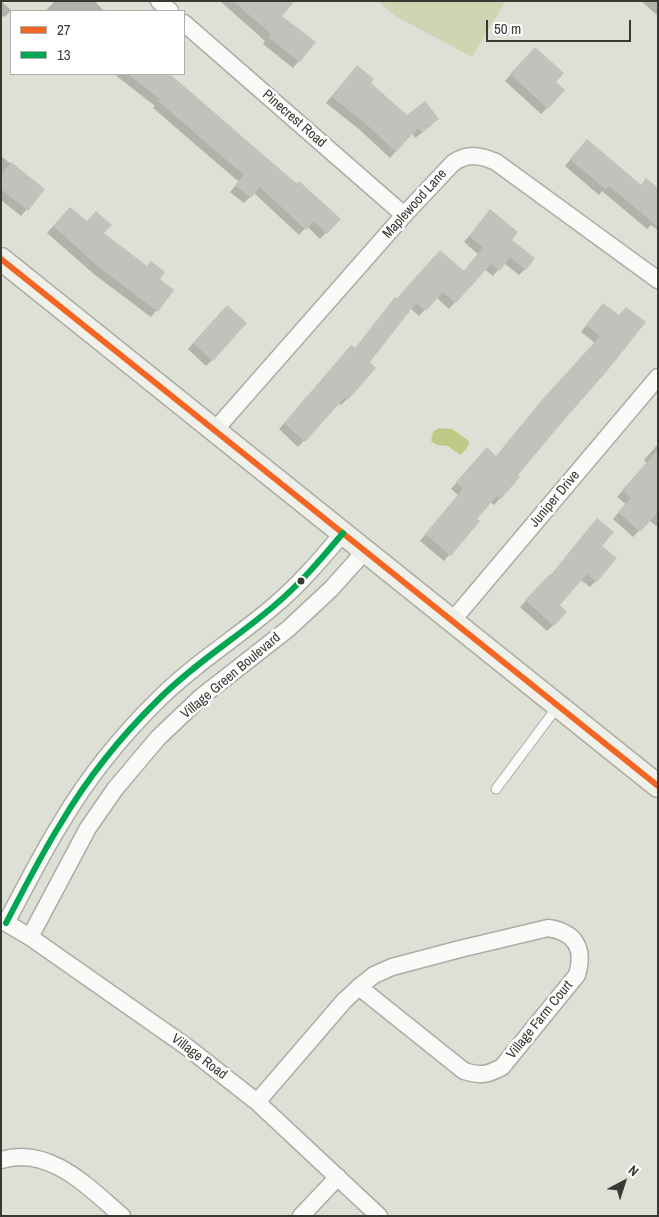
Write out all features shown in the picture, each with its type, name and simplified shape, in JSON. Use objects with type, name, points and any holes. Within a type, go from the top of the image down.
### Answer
[{"type":"main road","points":[[1,259],[658,786]]},
{"type":"street","points":[[159,1],[169,10]]},
{"type":"street","name":"Pinecrest Road","points":[[185,24],[404,215]]},
{"type":"street","name":"Maplewood Lane","points":[[215,430],[404,215],[453,163],[462,157],[474,155],[484,157],[509,170],[658,280]]},
{"type":"street","name":"Juniper Drive","points":[[452,621],[658,377]]},
{"type":"street","name":"Village Green Boulevard","points":[[4,921],[61,823],[88,782],[122,738],[160,697],[196,666],[277,604],[343,533]]},
{"type":"street","name":"Village Green Boulevard","points":[[30,937],[88,828],[115,789],[158,738],[201,697],[288,629],[331,589],[366,551]]},
{"type":"street","name":"Village Road","points":[[4,921],[30,937],[187,1047],[256,1102],[379,1216]]},
{"type":"street","name":"Village Farm Court","points":[[256,1102],[344,1001],[359,987],[374,976],[392,967],[548,928],[560,930],[570,936],[580,952],[577,975],[502,1067],[490,1073],[477,1075],[464,1071],[359,987]]},
{"type":"street","points":[[1,1160],[19,1156],[35,1157],[51,1162],[73,1176],[122,1216]]},
{"type":"street","points":[[300,1216],[338,1177]]},
{"type":"lane","points":[[496,789],[558,706]]},
{"type":"shaded area","points":[[378,1],[506,1],[472,57],[395,16]]},
{"type":"shaded area","points":[[439,428],[452,429],[469,441],[460,455],[448,446],[437,445],[431,441],[433,432]]},
{"type":"building","points":[[233,1],[295,1],[282,16],[316,42],[300,62],[268,37],[271,34]]},
{"type":"building","points":[[535,47],[564,73],[556,82],[565,90],[548,109],[510,74]]},
{"type":"building","points":[[357,65],[374,79],[371,83],[407,115],[425,101],[439,119],[422,132],[418,128],[396,152],[366,124],[332,97]]},
{"type":"building","points":[[129,75],[171,75],[297,184],[299,181],[341,219],[327,234],[314,221],[306,230],[260,187],[251,198],[235,185],[244,175],[158,101],[160,99]]},
{"type":"building","points":[[587,139],[641,185],[646,178],[658,188],[658,227],[609,186],[605,189],[570,159]]},
{"type":"building","points":[[11,162],[45,189],[28,211],[1,189],[1,175]]},
{"type":"building","points":[[70,207],[87,221],[96,211],[112,225],[104,233],[147,266],[151,261],[165,272],[160,279],[174,290],[158,312],[101,269],[53,226]]},
{"type":"building","points":[[490,209],[518,232],[512,240],[535,258],[526,270],[510,257],[500,271],[491,264],[456,303],[443,292],[426,311],[416,303],[370,362],[376,368],[348,400],[345,397],[305,442],[284,423],[351,345],[355,348],[395,297],[397,298],[440,250],[464,271],[483,247],[469,236]]},
{"type":"building","points":[[603,303],[619,315],[626,307],[646,322],[607,371],[518,475],[520,477],[501,499],[497,496],[477,519],[480,521],[451,556],[425,534],[463,489],[456,482],[487,447],[496,456],[541,401],[600,336],[586,325]]},
{"type":"building","points":[[227,305],[247,323],[213,361],[193,343]]},
{"type":"building","points":[[658,450],[658,512],[640,532],[618,512],[631,498],[622,490]]},
{"type":"building","points":[[597,518],[614,532],[602,546],[617,558],[597,582],[587,574],[560,605],[567,612],[554,626],[525,600],[551,575]]},
{"type":"transit line","name":"27","points":[[1,259],[658,786]]},
{"type":"transit line","name":"13","points":[[6,923],[71,806],[119,742],[173,685],[284,597],[311,570],[343,533]]}]
